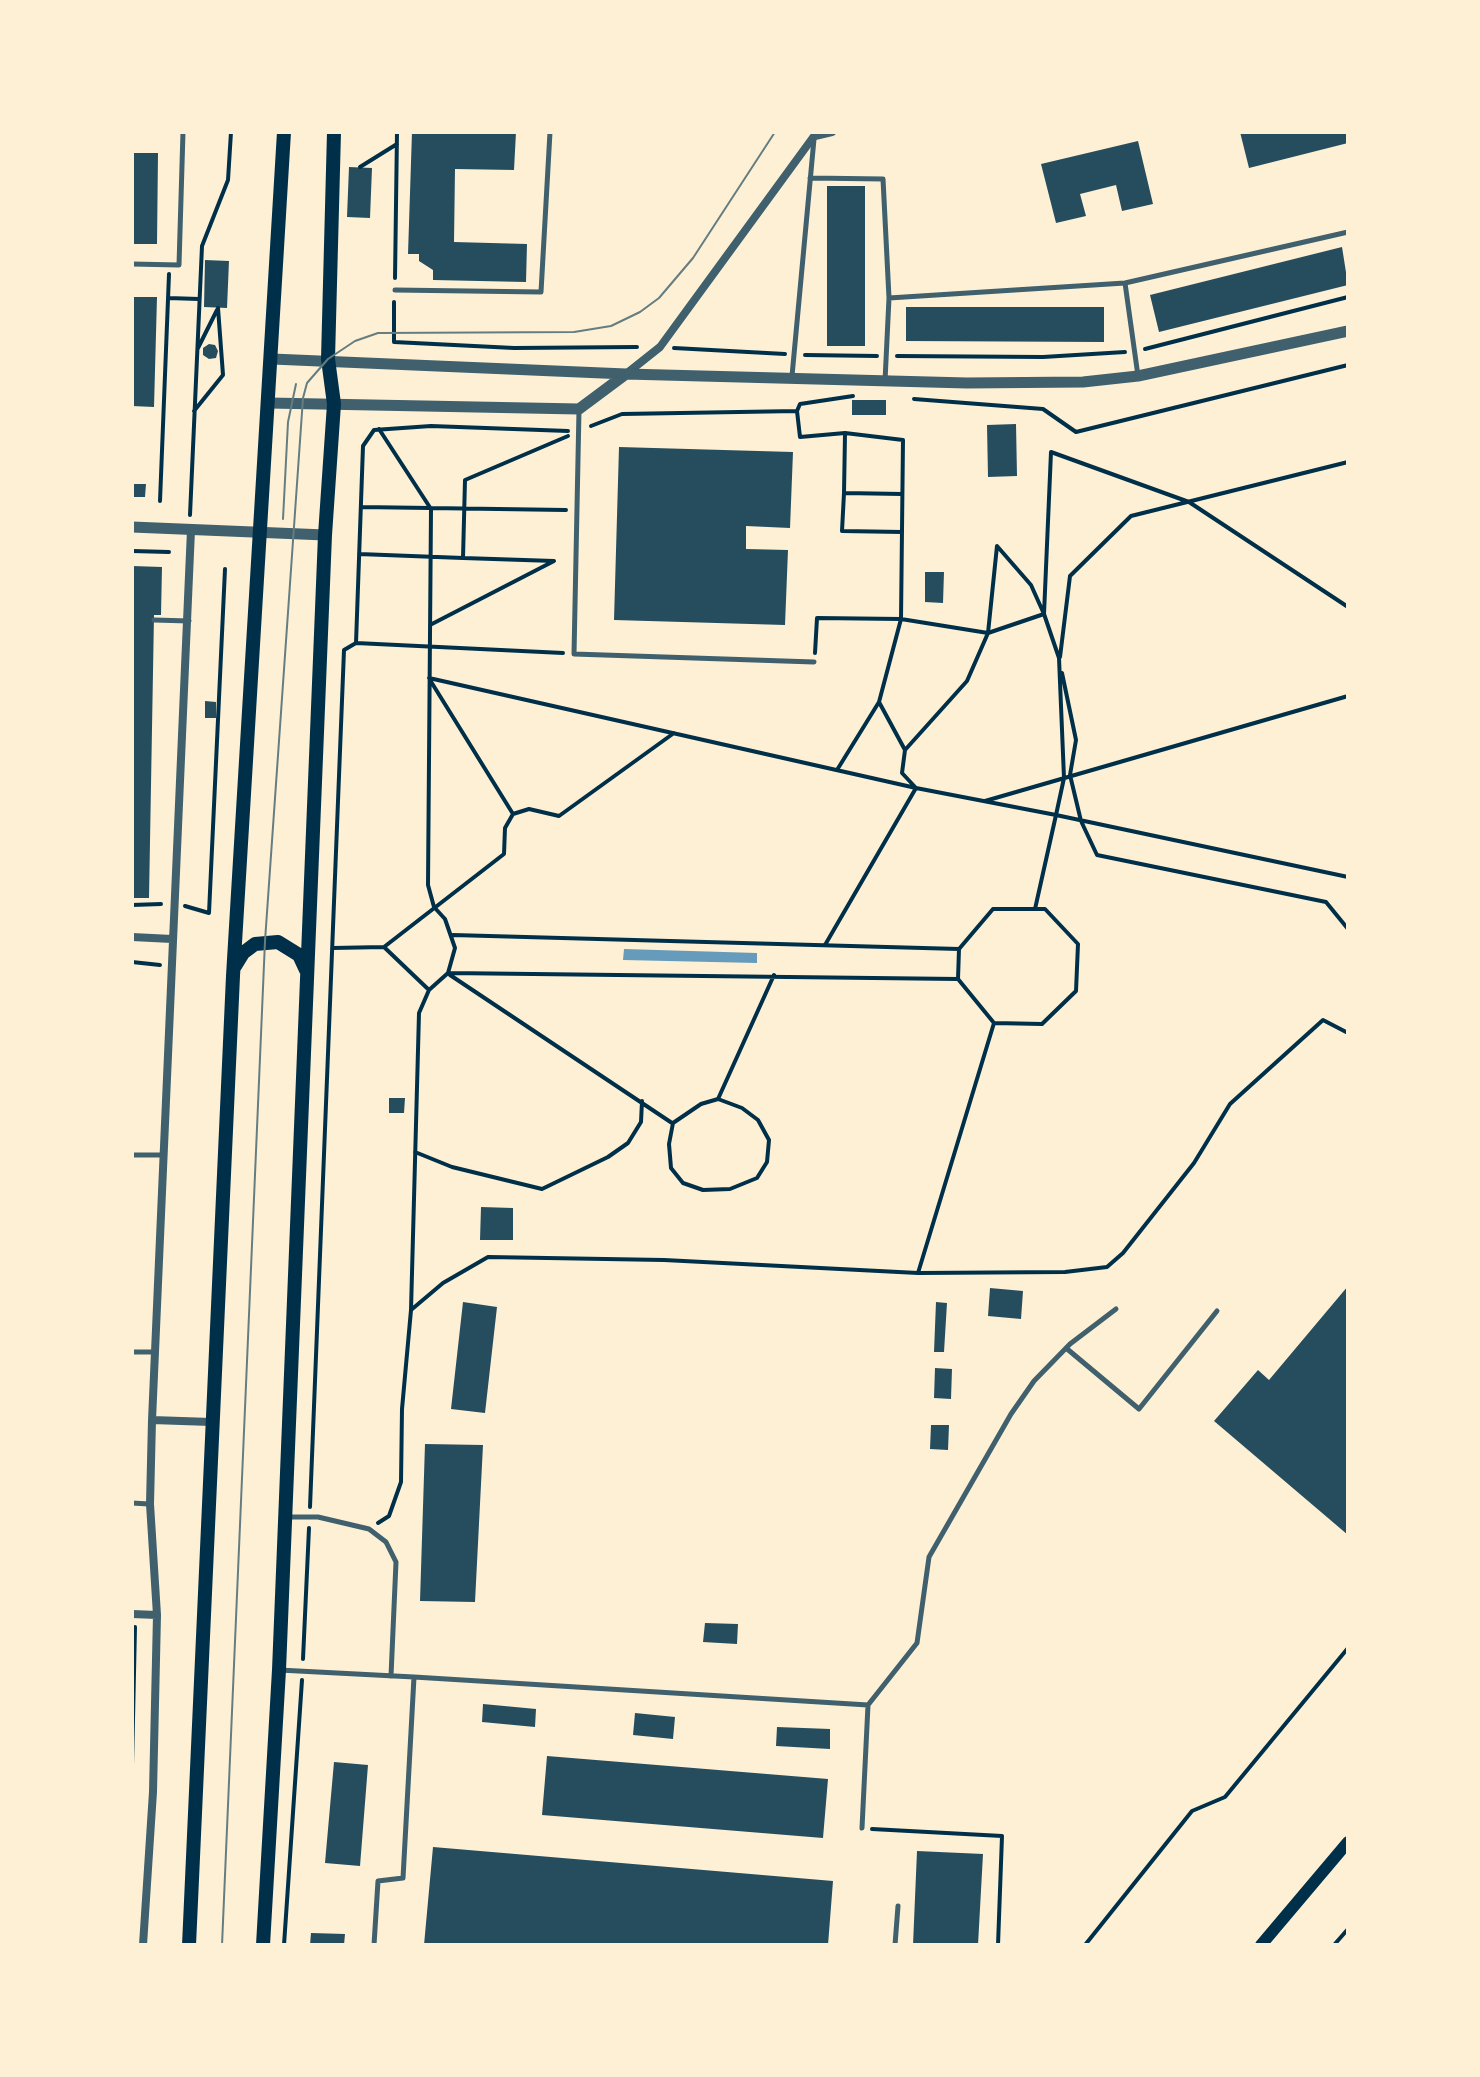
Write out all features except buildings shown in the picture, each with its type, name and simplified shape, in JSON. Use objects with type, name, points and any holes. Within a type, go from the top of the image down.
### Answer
[{"type":"main road","points":[[189,1945],[233,976],[284,132]]},
{"type":"main road","points":[[263,1945],[279,1670],[325,535],[334,404],[328,361],[334,132]]},
{"type":"main road","points":[[233,976],[243,953],[255,944],[278,942],[299,955],[308,978]]},
{"type":"main road","points":[[1261,1945],[1348,1842]]},
{"type":"street","points":[[269,403],[579,409],[660,347],[814,133],[832,132]]},
{"type":"street","points":[[272,359],[626,374],[885,381],[1083,382],[1138,376],[1348,331]]},
{"type":"street","points":[[132,527],[325,535]]},
{"type":"street","points":[[143,1945],[153,1792],[157,1615],[150,1504],[152,1420],[191,530]]},
{"type":"street","points":[[132,937],[172,939]]},
{"type":"street","points":[[152,1420],[211,1422]]},
{"type":"street","points":[[133,1614],[157,1615]]},
{"type":"lane","points":[[132,264],[179,265],[183,132]]},
{"type":"lane","points":[[395,290],[541,292],[550,132]]},
{"type":"lane","points":[[792,377],[814,133]]},
{"type":"lane","points":[[810,178],[883,179],[889,298],[885,381]]},
{"type":"lane","points":[[889,298],[1125,283],[1348,232]]},
{"type":"lane","points":[[1125,283],[1138,376]]},
{"type":"lane","points":[[579,409],[574,654],[814,662]]},
{"type":"lane","points":[[154,620],[189,621]]},
{"type":"lane","points":[[132,1155],[163,1155]]},
{"type":"lane","points":[[862,1828],[868,1705],[917,1643],[929,1557],[1011,1414],[1034,1381],[1066,1348],[1116,1309]]},
{"type":"lane","points":[[1066,1348],[1139,1409],[1217,1311]]},
{"type":"lane","points":[[132,1352],[155,1352]]},
{"type":"lane","points":[[132,1503],[150,1504]]},
{"type":"lane","points":[[285,1517],[309,1517],[369,1529],[386,1542],[396,1562],[391,1676]]},
{"type":"lane","points":[[279,1670],[868,1705]]},
{"type":"lane","points":[[374,1945],[378,1881],[403,1878],[414,1677]]},
{"type":"lane","points":[[895,1945],[898,1906]]},
{"type":"path","points":[[191,530],[202,246],[228,180],[231,132]]},
{"type":"path","points":[[394,342],[397,132]]},
{"type":"path","points":[[360,167],[397,144]]},
{"type":"path","points":[[160,501],[169,265]]},
{"type":"path","points":[[168,298],[199,299]]},
{"type":"path","points":[[194,411],[223,375],[218,308],[197,350]]},
{"type":"path","points":[[910,398],[1043,409],[1076,432],[1348,365]]},
{"type":"path","points":[[837,770],[879,702],[901,619],[903,440],[845,433],[800,437],[797,411],[800,404],[866,395]]},
{"type":"path","points":[[463,558],[465,480],[622,414],[797,411]]},
{"type":"path","points":[[356,643],[363,446],[374,430],[431,426],[579,431]]},
{"type":"path","points":[[369,1529],[389,1516],[401,1482],[402,1409],[411,1310],[419,1013],[429,990],[448,973],[454,961],[453,935],[434,907],[428,885],[431,509],[379,429]]},
{"type":"path","points":[[845,433],[842,531],[902,532]]},
{"type":"path","points":[[1044,614],[1051,452],[1189,502],[1348,607]]},
{"type":"path","points":[[1035,909],[1064,778],[1059,658],[1070,576],[1131,516],[1348,462]]},
{"type":"path","points":[[844,493],[902,494]]},
{"type":"path","points":[[361,507],[576,510]]},
{"type":"path","points":[[916,788],[902,773],[905,750],[967,681],[988,633],[997,546],[1031,585],[1059,658],[1076,740],[1070,775],[1081,821],[1097,855],[1326,902],[1348,929]]},
{"type":"path","points":[[132,551],[169,552]]},
{"type":"path","points":[[359,554],[554,561],[430,625]]},
{"type":"path","points":[[132,905],[173,903],[209,913],[225,569]]},
{"type":"path","points":[[814,662],[817,618],[901,619],[988,633],[1044,614]]},
{"type":"path","points":[[284,1945],[303,1672],[344,650],[356,643],[574,654]]},
{"type":"path","points":[[429,678],[916,788],[1348,877]]},
{"type":"path","points":[[429,678],[513,814]]},
{"type":"path","points":[[981,802],[1348,696]]},
{"type":"path","points":[[879,702],[905,750]]},
{"type":"path","points":[[332,948],[384,947],[504,854],[505,828],[513,814],[529,809],[559,816],[674,733]]},
{"type":"path","points":[[825,945],[916,788]]},
{"type":"path","points":[[993,909],[1045,909],[1078,944],[1076,991],[1042,1024],[994,1023],[958,979],[959,949],[993,909]]},
{"type":"path","points":[[453,935],[959,949]]},
{"type":"path","points":[[384,947],[429,990]]},
{"type":"path","points":[[132,962],[171,966]]},
{"type":"path","points":[[448,973],[958,979]]},
{"type":"path","points":[[448,973],[673,1123]]},
{"type":"path","points":[[718,1099],[774,975]]},
{"type":"path","points":[[411,1310],[443,1283],[488,1257],[664,1260],[918,1273],[1065,1272],[1107,1267],[1123,1253],[1194,1163],[1230,1104],[1323,1020],[1348,1033]]},
{"type":"path","points":[[918,1273],[994,1023]]},
{"type":"path","points":[[718,1099],[742,1108],[758,1120],[769,1140],[767,1162],[757,1178],[730,1189],[703,1190],[683,1183],[671,1168],[669,1144],[673,1123],[701,1104],[718,1099]]},
{"type":"path","points":[[415,1152],[452,1167],[542,1189],[608,1157],[628,1143],[641,1122],[642,1101]]},
{"type":"path","points":[[132,1765],[137,1644],[133,1614]]},
{"type":"path","points":[[1085,1945],[1192,1811],[1225,1797],[1348,1648]]},
{"type":"path","points":[[862,1828],[1002,1836],[998,1945]]},
{"type":"path","points":[[1334,1945],[1348,1929]]},
{"type":"water","points":[[624,949],[757,953],[757,963],[623,960]]},
{"type":"tram line","points":[[222,1945],[265,941],[303,398],[307,383],[328,359],[355,341],[378,333],[574,332],[611,326],[640,312],[659,298],[693,258],[775,132]]},
{"type":"tram line","points":[[283,519],[288,422],[296,384]]}]
